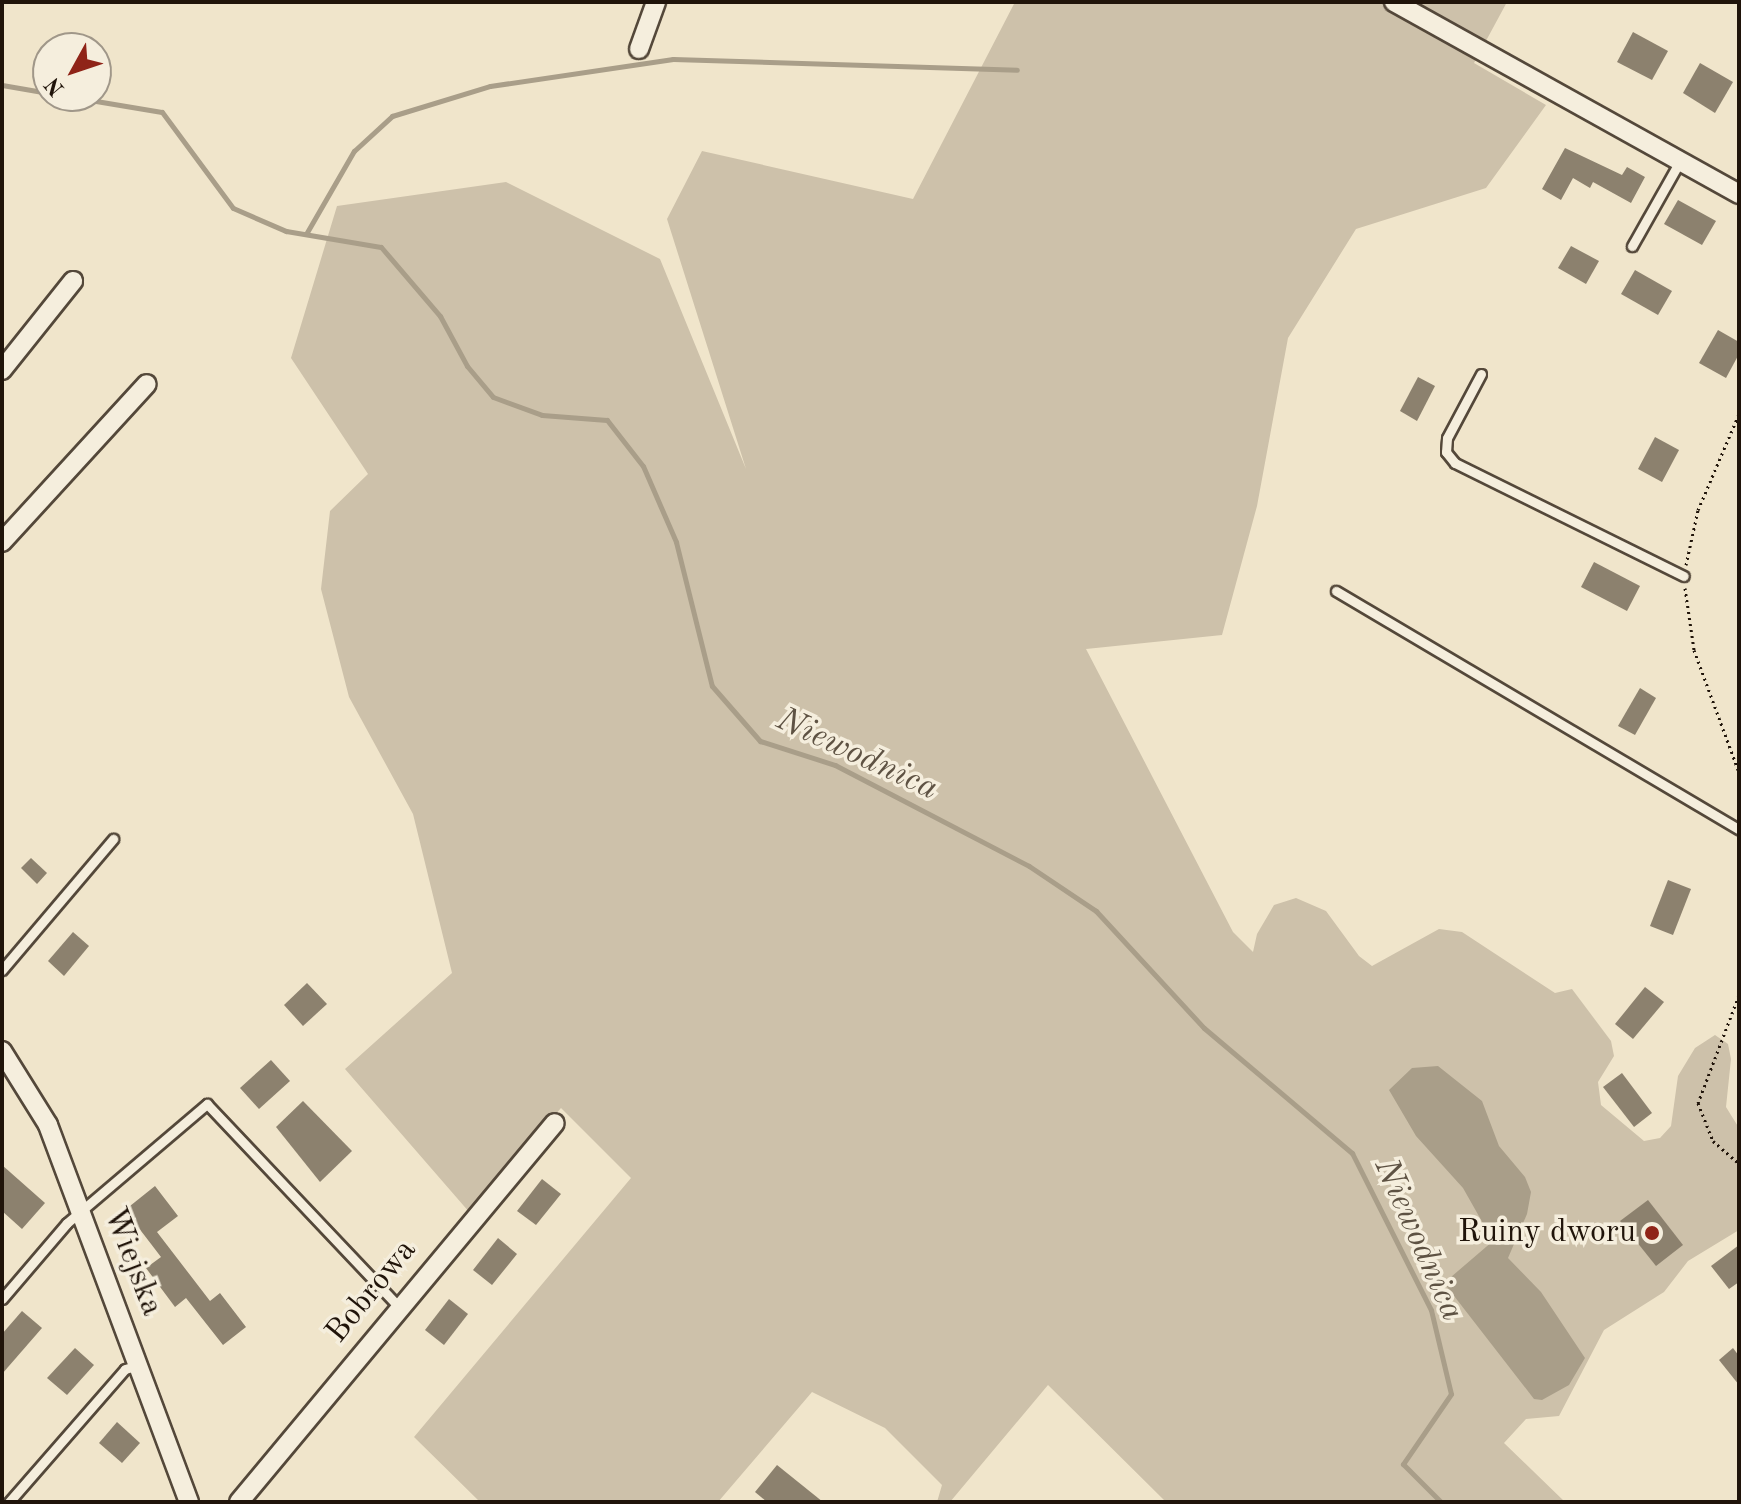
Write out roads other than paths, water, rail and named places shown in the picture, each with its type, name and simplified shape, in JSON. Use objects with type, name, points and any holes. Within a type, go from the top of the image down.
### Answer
[{"type":"street","points":[[639,49],[656,2]]},
{"type":"street","points":[[1394,2],[1739,194]]},
{"type":"street","points":[[2,370],[73,281]]},
{"type":"street","points":[[2,542],[147,384]]},
{"type":"street","name":"Wiejska","points":[[2,1051],[48,1125],[189,1502]]},
{"type":"street","name":"Bobrowa","points":[[239,1502],[555,1123]]},
{"type":"lane","points":[[1632,246],[1680,161]]},
{"type":"lane","points":[[1481,374],[1447,438],[1446,452],[1455,463],[1684,576]]},
{"type":"lane","points":[[1336,591],[1739,829]]},
{"type":"lane","points":[[2,970],[113,839]]},
{"type":"lane","points":[[2,1299],[81,1210],[207,1104],[399,1307]]},
{"type":"lane","points":[[9,1502],[125,1369],[139,1365]]},
{"type":"waterway","points":[[306,234],[354,151],[392,116],[490,86],[673,59],[1017,70]]},
{"type":"waterway","name":"Niewodnica","points":[[2,85],[32,90]]},
{"type":"waterway","name":"Niewodnica","points":[[112,104],[162,112],[233,208],[286,231],[381,247],[440,316],[467,366],[493,397],[542,415],[607,420],[643,466],[676,542],[712,686],[760,741],[835,765],[1029,866],[1096,911],[1204,1028],[1352,1153],[1431,1310],[1451,1394],[1403,1464],[1441,1502]]},
{"type":"place","name":"Ruiny dworu","points":[[1652,1233]]}]
